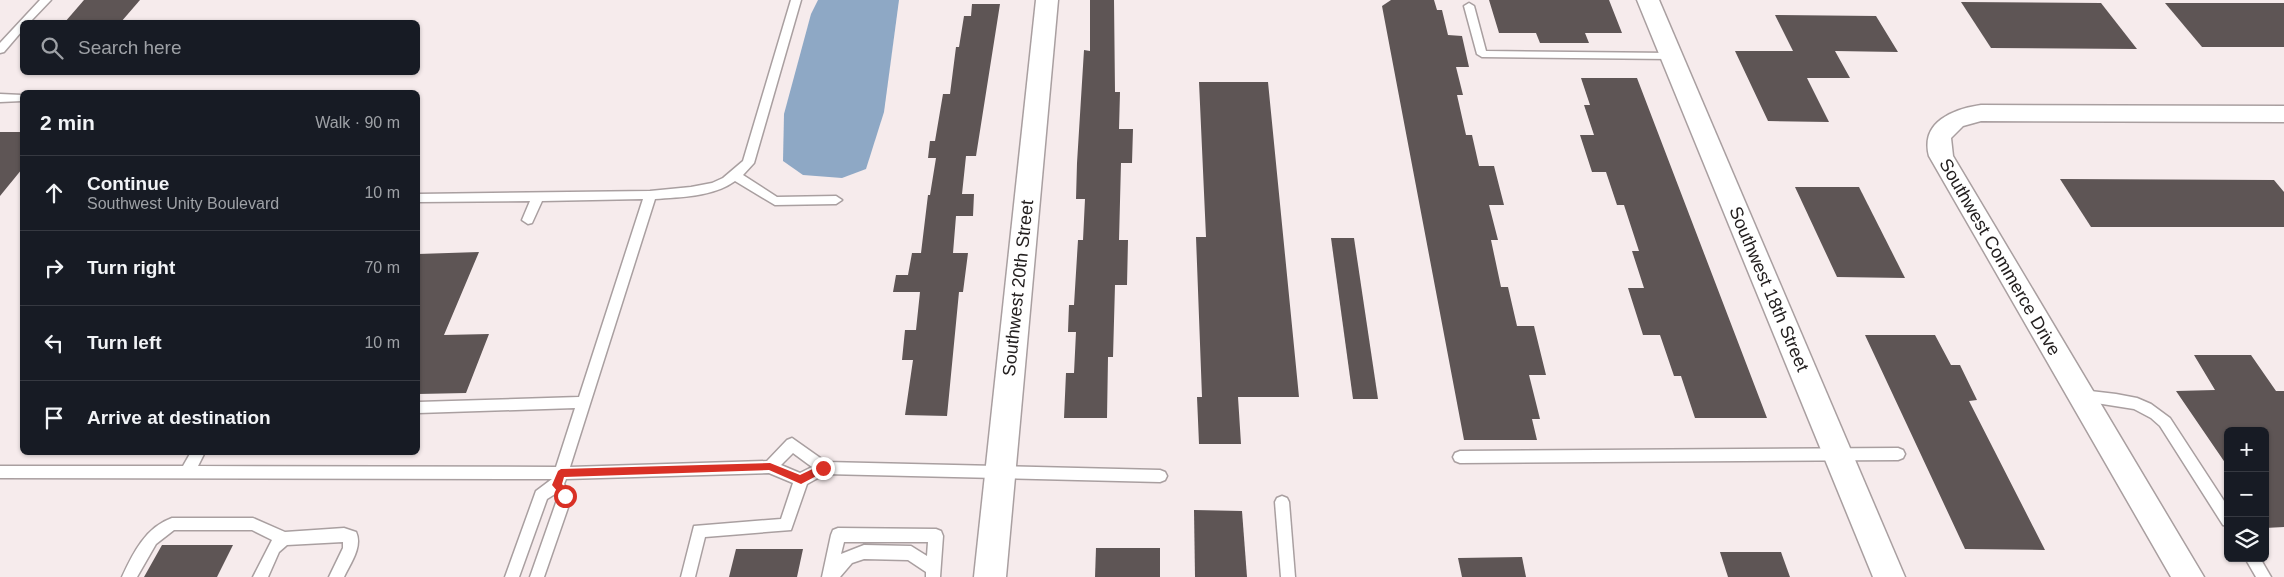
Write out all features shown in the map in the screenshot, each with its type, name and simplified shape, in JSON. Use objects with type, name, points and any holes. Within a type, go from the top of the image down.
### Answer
[{"type":"street","name":"Southwest 20th Street","points":[[990,577],[1047,0]]},
{"type":"street","name":"Southwest 18th Street","points":[[1648,0],[1889,577]]},
{"type":"street","name":"Southwest Commerce Drive","points":[[2188,577],[1941,156],[1938,143],[1939,134],[1952,121],[1971,114],[1981,113],[2284,114]]},
{"type":"lane","points":[[28,20],[46,0]]},
{"type":"lane","points":[[420,198],[650,195],[722,186],[737,177],[748,163],[796,0]]},
{"type":"lane","points":[[1469,6],[1482,54],[1671,56]]},
{"type":"lane","points":[[0,50],[20,28]]},
{"type":"lane","points":[[0,98],[20,98]]},
{"type":"lane","points":[[737,177],[775,201],[836,200]]},
{"type":"lane","points":[[512,577],[541,495],[559,479],[650,195]]},
{"type":"lane","points":[[528,220],[538,196]]},
{"type":"lane","points":[[2082,396],[2136,403],[2155,412],[2165,422],[2226,517]]},
{"type":"lane","points":[[420,407],[584,402]]},
{"type":"lane","points":[[770,466],[792,444],[823,468]]},
{"type":"lane","points":[[1460,456],[1898,454]]},
{"type":"lane","points":[[187,473],[196,455]]},
{"type":"lane","points":[[0,472],[559,479],[770,466],[801,480]]},
{"type":"lane","points":[[688,577],[700,530],[786,525],[801,480],[823,468],[1160,476]]},
{"type":"lane","points":[[537,577],[565,496],[559,479]]},
{"type":"lane","points":[[1282,502],[1288,577]]},
{"type":"lane","points":[[128,577],[151,539],[160,529],[172,524],[253,524],[284,539],[344,535],[351,538],[350,548],[336,577]]},
{"type":"lane","points":[[830,577],[838,535],[936,536],[933,573]]},
{"type":"lane","points":[[260,577],[274,547],[284,539]]},
{"type":"lane","points":[[830,577],[847,558],[864,552],[911,553],[933,573]]},
{"type":"lane","points":[[2255,562],[2264,577]]},
{"type":"water","points":[[818,0],[899,0],[884,112],[866,169],[842,178],[803,175],[783,161],[784,114],[811,14]]},
{"type":"building","points":[[84,0],[140,0],[123,20],[67,20]]},
{"type":"building","points":[[1090,0],[1114,0],[1115,92],[1120,92],[1119,129],[1133,129],[1132,163],[1121,163],[1119,240],[1128,240],[1127,285],[1115,285],[1113,357],[1108,357],[1107,418],[1064,418],[1066,373],[1074,373],[1076,332],[1068,332],[1069,305],[1074,305],[1078,240],[1083,240],[1085,199],[1076,199],[1077,163],[1084,50],[1090,51]]},
{"type":"building","points":[[1391,0],[1434,0],[1437,10],[1442,10],[1448,35],[1462,36],[1469,67],[1456,67],[1463,95],[1457,95],[1466,135],[1472,135],[1479,166],[1494,166],[1504,205],[1489,205],[1498,240],[1491,240],[1501,287],[1508,287],[1517,326],[1534,326],[1546,375],[1529,375],[1540,419],[1532,419],[1537,440],[1464,440],[1382,6]]},
{"type":"building","points":[[1489,0],[1609,0],[1622,33],[1585,33],[1589,43],[1540,43],[1536,33],[1499,33]]},
{"type":"building","points":[[1961,2],[2101,3],[2137,49],[1991,48]]},
{"type":"building","points":[[2165,3],[2284,3],[2284,47],[2202,47]]},
{"type":"building","points":[[972,4],[1000,4],[976,156],[966,156],[962,194],[974,194],[973,216],[956,216],[953,253],[968,253],[963,292],[959,292],[947,416],[905,415],[913,360],[902,360],[905,330],[916,330],[920,292],[893,292],[896,275],[908,275],[912,253],[921,253],[928,195],[930,195],[936,158],[928,158],[930,141],[935,141],[943,94],[950,94],[956,47],[959,47],[964,16],[971,16]]},
{"type":"building","points":[[1775,15],[1876,16],[1898,52],[1835,51],[1850,78],[1807,78],[1829,122],[1768,121],[1735,51],[1793,51]]},
{"type":"building","points":[[1581,78],[1637,78],[1767,418],[1695,418],[1681,376],[1674,376],[1660,335],[1643,335],[1628,288],[1644,288],[1632,251],[1639,251],[1624,205],[1617,205],[1606,172],[1592,172],[1580,135],[1594,135],[1584,105],[1590,105]]},
{"type":"building","points":[[1199,82],[1268,82],[1299,397],[1238,397],[1241,444],[1199,444],[1197,397],[1202,397],[1196,237],[1206,237]]},
{"type":"building","points":[[0,132],[20,132],[20,171],[0,196]]},
{"type":"building","points":[[2060,179],[2274,180],[2284,192],[2284,227],[2091,227]]},
{"type":"building","points":[[1795,187],[1859,187],[1905,278],[1837,277]]},
{"type":"building","points":[[1331,238],[1354,238],[1378,399],[1353,399]]},
{"type":"building","points":[[479,252],[444,335],[489,334],[466,393],[420,394],[420,254]]},
{"type":"building","points":[[1865,335],[1935,335],[1951,365],[1960,365],[1977,400],[1969,401],[2045,550],[1965,549]]},
{"type":"building","points":[[2194,355],[2251,355],[2276,391],[2284,391],[2284,527],[2269,528],[2269,427],[2224,427],[2224,461],[2176,391],[2215,390]]},
{"type":"building","points":[[1194,510],[1242,511],[1247,577],[1195,577]]},
{"type":"building","points":[[162,545],[233,545],[217,577],[144,577]]},
{"type":"building","points":[[1096,548],[1160,548],[1160,577],[1095,577]]},
{"type":"building","points":[[736,549],[803,549],[797,577],[729,577]]},
{"type":"building","points":[[1720,552],[1781,552],[1790,577],[1728,577]]},
{"type":"building","points":[[1522,557],[1526,577],[1462,577],[1458,558]]},
{"type":"route","points":[[565,496],[557,485],[561,473],[770,466],[801,480],[823,468]]}]
